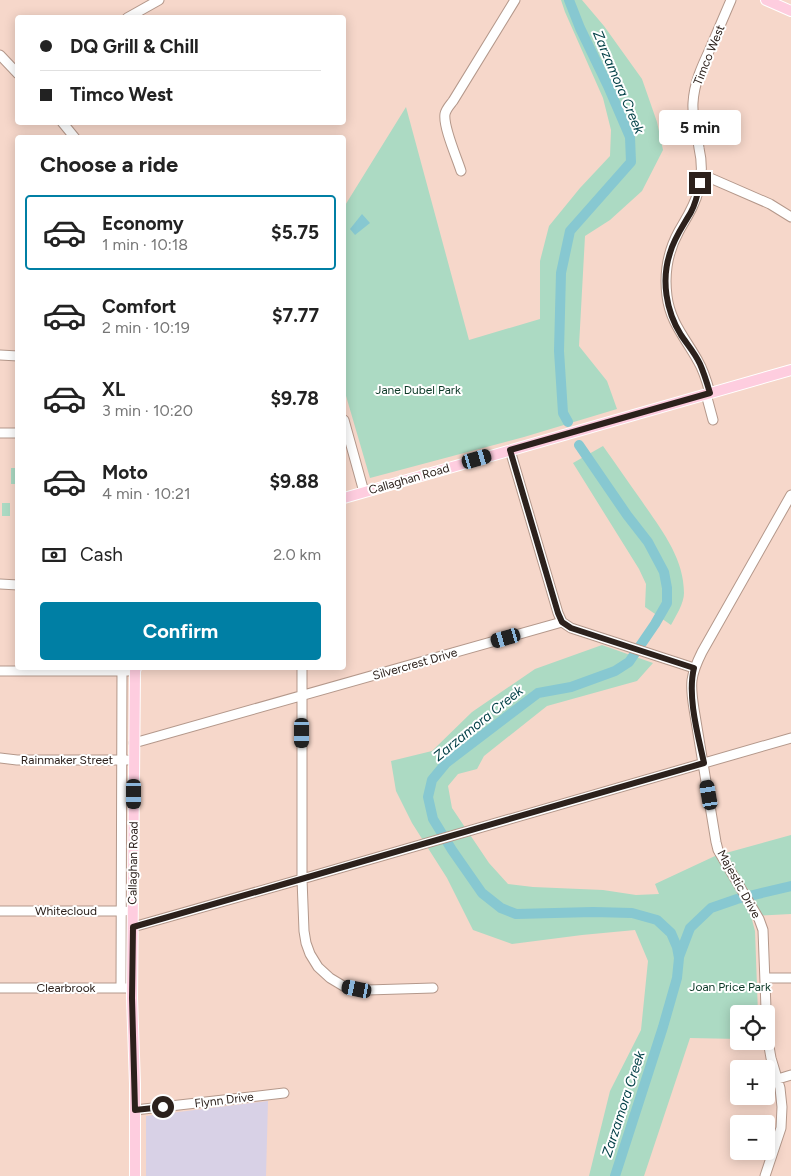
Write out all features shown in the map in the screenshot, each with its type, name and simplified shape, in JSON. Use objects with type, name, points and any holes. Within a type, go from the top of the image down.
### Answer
[{"type":"main road","points":[[766,0],[791,10]]},
{"type":"main road","name":"Callaghan Road","points":[[346,497],[708,393],[790,374]]},
{"type":"main road","name":"Callaghan Road","points":[[135,670],[132,988],[135,1176]]},
{"type":"street","points":[[132,15],[159,0]]},
{"type":"street","points":[[461,171],[446,126],[445,114],[515,0]]},
{"type":"street","name":"Timco West","points":[[713,420],[702,368],[673,318],[667,297],[666,274],[675,239],[695,202],[701,174],[700,149],[693,114],[695,86],[731,0]]},
{"type":"street","points":[[0,56],[15,71]]},
{"type":"street","points":[[64,125],[73,135]]},
{"type":"street","points":[[701,174],[770,204],[791,217]]},
{"type":"street","points":[[0,355],[15,356]]},
{"type":"street","points":[[346,427],[364,492]]},
{"type":"street","points":[[0,433],[15,433]]},
{"type":"street","points":[[510,450],[562,622],[571,628],[694,668]]},
{"type":"street","name":"Majestic Drive","points":[[765,1176],[781,1128],[782,1098],[768,1047],[763,930],[759,919],[720,854],[716,842],[692,693],[692,675],[694,668],[791,495]]},
{"type":"street","points":[[0,584],[15,585]]},
{"type":"street","name":"Silvercrest Drive","points":[[134,743],[562,622]]},
{"type":"street","points":[[0,671],[122,670]]},
{"type":"street","name":"Callaghan Road","points":[[120,988],[122,670]]},
{"type":"street","points":[[302,670],[302,879],[306,943],[314,961],[324,973],[345,987],[367,990],[433,988]]},
{"type":"street","points":[[133,927],[791,738]]},
{"type":"street","name":"Rainmaker Street","points":[[0,758],[17,760],[134,761]]},
{"type":"street","name":"Whitecloud","points":[[0,911],[133,911]]},
{"type":"street","points":[[765,978],[791,978]]},
{"type":"street","name":"Clearbrook","points":[[0,988],[132,988]]},
{"type":"street","points":[[778,1079],[791,1075]]},
{"type":"street","name":"Flynn Drive","points":[[135,1110],[284,1093]]},
{"type":"shaded area","points":[[268,1101],[266,1176],[146,1176],[146,1116]]},
{"type":"green space","name":"Jane Dubel Park","points":[[561,0],[582,0],[604,26],[642,79],[657,122],[663,150],[642,191],[610,220],[585,236],[579,346],[607,381],[617,409],[524,437],[370,478],[346,396],[346,204],[406,107],[469,340],[540,319],[540,261],[549,226],[580,188],[610,156],[611,130],[603,98]]},
{"type":"green space","points":[[603,446],[656,521],[670,544],[680,567],[684,597],[671,625],[645,607],[646,584],[639,569],[573,463]]},
{"type":"green space","points":[[11,468],[15,468],[15,484],[11,484]]},
{"type":"green space","points":[[2,503],[10,503],[10,516],[2,516]]},
{"type":"green space","name":"Joan Price Park","points":[[602,645],[653,663],[637,681],[547,706],[484,756],[477,769],[458,774],[448,786],[452,808],[489,863],[508,884],[603,890],[636,895],[659,894],[655,884],[715,856],[791,835],[791,914],[751,916],[755,931],[758,1005],[730,1005],[730,1039],[690,1038],[644,1176],[589,1176],[610,1091],[641,1030],[648,961],[635,930],[512,944],[473,930],[447,878],[412,823],[396,791],[391,761],[432,751],[472,712],[535,669]]},
{"type":"water","points":[[362,214],[370,223],[355,235],[350,229]]},
{"type":"waterway","name":"Zarzamora Creek","points":[[568,422],[563,413],[559,351],[561,273],[570,231],[631,162],[630,137],[569,0]]},
{"type":"waterway","name":"Zarzamora Creek","points":[[579,445],[648,542],[664,572],[667,603],[629,662],[615,671],[571,687],[538,693],[446,763],[432,780],[428,797],[433,819],[452,850],[482,893],[501,908],[516,914],[632,913],[657,920],[671,933],[679,958],[677,978],[615,1176]]},
{"type":"waterway","points":[[679,957],[690,928],[711,908],[737,899],[791,886]]},
{"type":"route","points":[[163,1107],[135,1110],[132,998],[133,927],[704,763],[692,700],[691,687],[694,668],[571,628],[562,622],[510,450],[710,393],[702,368],[682,336],[669,309],[666,285],[670,253],[680,229],[691,212],[700,183]]}]
